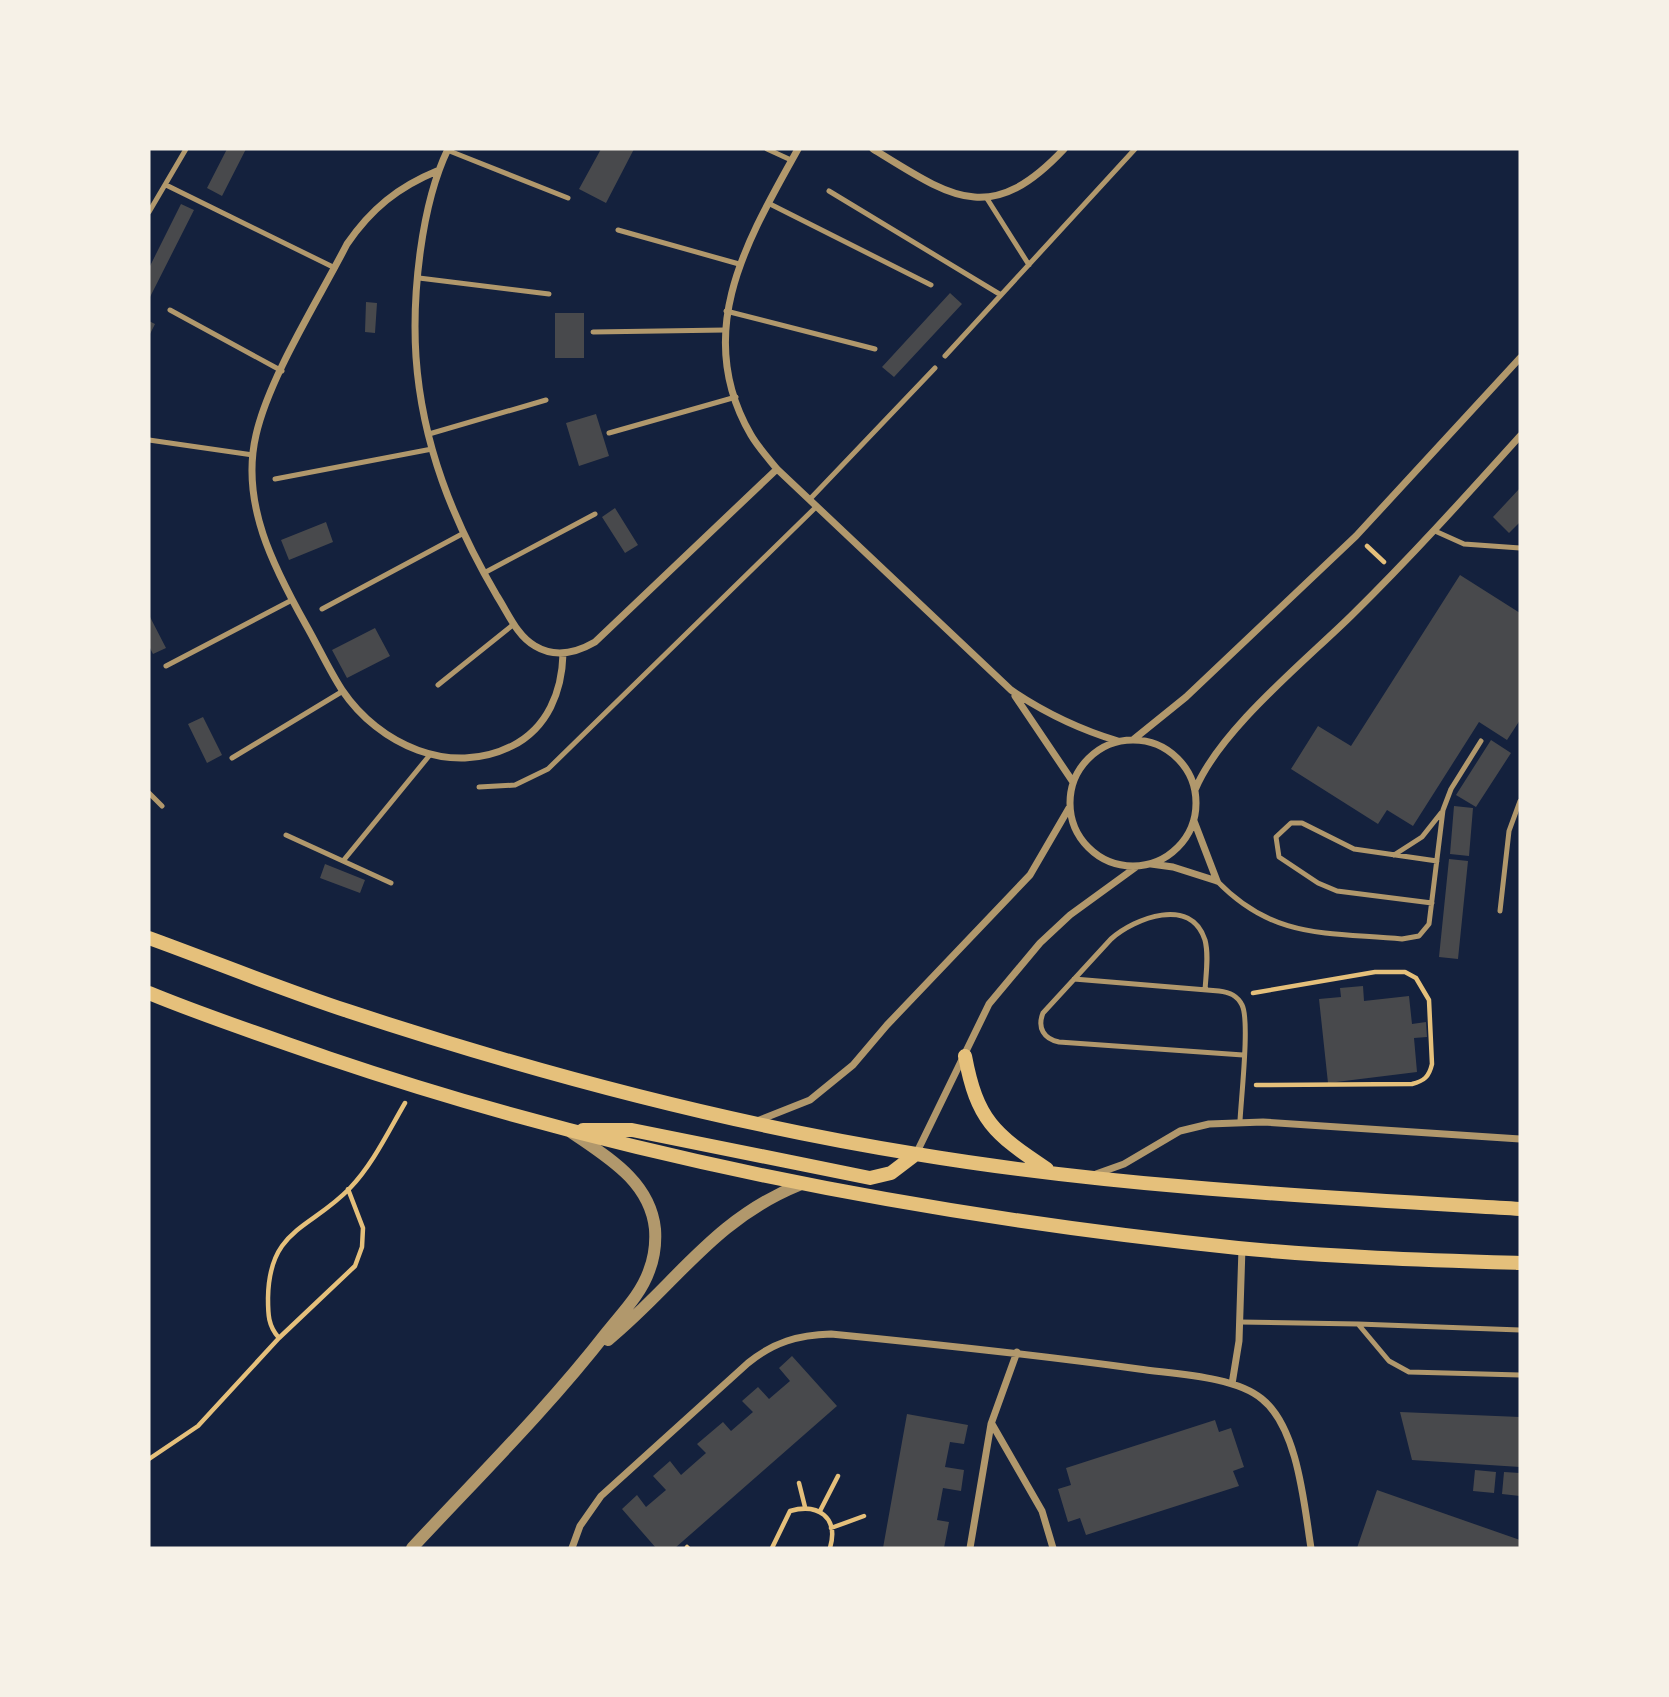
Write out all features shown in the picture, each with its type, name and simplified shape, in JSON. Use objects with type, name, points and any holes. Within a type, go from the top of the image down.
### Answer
[{"type":"main road","points":[[149,938],[345,1010],[495,1057],[643,1098],[754,1122],[916,1154],[1087,1176],[1247,1193],[1520,1209]]},
{"type":"main road","points":[[149,993],[414,1087],[571,1132],[799,1185],[1027,1223],[1242,1248],[1520,1263]]},
{"type":"main road","points":[[965,1056],[971,1090],[981,1112],[1012,1147],[1051,1171]]},
{"type":"main road","points":[[571,1132],[602,1128],[632,1130],[870,1178],[891,1173],[916,1154]]},
{"type":"street","points":[[448,149],[437,171],[419,278],[416,356],[429,434],[444,493],[462,534],[514,624],[534,646],[563,654],[580,650],[608,631],[777,469]]},
{"type":"street","points":[[798,149],[739,264],[726,311],[727,364],[750,434],[777,469],[1011,690],[1056,718],[1118,741]]},
{"type":"street","points":[[873,149],[935,188],[960,196],[986,197],[1011,191],[1034,179],[1064,149]]},
{"type":"street","points":[[437,171],[414,180],[374,209],[347,244],[282,371],[263,413],[253,455],[255,504],[263,538],[292,600],[343,691],[381,729],[429,756],[452,760],[476,759],[521,742],[549,712],[562,674],[563,654]]},
{"type":"street","points":[[1135,739],[1185,697],[1356,536],[1520,358]]},
{"type":"street","points":[[1195,790],[1204,769],[1238,727],[1435,531],[1520,436]]},
{"type":"street","points":[[1011,690],[1073,782]]},
{"type":"street","points":[[754,1122],[810,1100],[853,1065],[887,1025],[1030,875],[1069,808],[1073,782],[1083,763],[1099,749],[1118,741],[1135,739],[1156,743],[1174,754],[1188,770],[1195,790],[1194,821],[1217,881]]},
{"type":"street","points":[[1069,808],[1074,827],[1084,844],[1108,860],[1136,866],[1151,864],[1173,867],[1217,881]]},
{"type":"street","points":[[1151,864],[1177,847],[1194,821]]},
{"type":"street","points":[[916,1154],[989,1004],[1013,973],[1070,915],[1136,866]]},
{"type":"street","points":[[1087,1176],[1124,1164],[1180,1131],[1209,1124],[1240,1121],[1520,1139]]},
{"type":"street","points":[[412,1548],[589,1356],[645,1280],[655,1250],[655,1228],[649,1207],[632,1179],[571,1132]]},
{"type":"street","points":[[589,1356],[621,1329],[733,1220],[770,1197],[799,1185]]},
{"type":"street","points":[[1232,1384],[1240,1322],[1242,1248]]},
{"type":"street","points":[[572,1548],[580,1526],[601,1496],[748,1363],[766,1349],[786,1340],[831,1334],[1017,1352],[1232,1384],[1262,1398],[1286,1430],[1311,1548]]},
{"type":"street","points":[[970,1548],[991,1424],[1017,1352]]},
{"type":"street","points":[[991,1424],[1042,1511],[1053,1548]]},
{"type":"lane","points":[[149,212],[186,149]]},
{"type":"lane","points":[[448,149],[568,198]]},
{"type":"lane","points":[[767,149],[791,160]]},
{"type":"lane","points":[[945,356],[1135,149]]},
{"type":"lane","points":[[166,185],[335,268]]},
{"type":"lane","points":[[829,191],[1001,295]]},
{"type":"lane","points":[[986,197],[1029,265]]},
{"type":"lane","points":[[768,203],[931,285]]},
{"type":"lane","points":[[618,230],[739,264]]},
{"type":"lane","points":[[419,278],[550,294]]},
{"type":"lane","points":[[170,310],[282,371]]},
{"type":"lane","points":[[726,311],[875,349]]},
{"type":"lane","points":[[593,332],[725,330]]},
{"type":"lane","points":[[810,499],[935,368]]},
{"type":"lane","points":[[609,433],[736,397]]},
{"type":"lane","points":[[429,434],[546,400]]},
{"type":"lane","points":[[149,440],[253,455]]},
{"type":"lane","points":[[275,479],[432,449]]},
{"type":"lane","points":[[479,787],[515,785],[548,769],[817,506]]},
{"type":"lane","points":[[484,573],[596,514]]},
{"type":"lane","points":[[1435,531],[1464,544],[1520,548]]},
{"type":"lane","points":[[322,609],[462,534]]},
{"type":"lane","points":[[166,666],[292,600]]},
{"type":"lane","points":[[438,685],[514,624]]},
{"type":"lane","points":[[232,758],[343,691]]},
{"type":"lane","points":[[1217,881],[1269,921],[1302,930],[1411,939],[1419,936],[1429,924],[1443,810],[1451,789],[1481,741]]},
{"type":"lane","points":[[343,861],[429,756]]},
{"type":"lane","points":[[149,793],[162,806]]},
{"type":"lane","points":[[1500,911],[1509,831],[1520,801]]},
{"type":"lane","points":[[1394,856],[1422,837],[1443,810]]},
{"type":"lane","points":[[1432,903],[1327,888],[1279,857],[1276,836],[1291,822],[1302,823],[1354,849],[1437,861]]},
{"type":"lane","points":[[286,835],[391,883]]},
{"type":"lane","points":[[1205,990],[1205,940],[1192,922],[1172,915],[1147,918],[1122,930],[1074,979],[1043,1013],[1041,1029],[1051,1040],[1243,1055]]},
{"type":"lane","points":[[1074,979],[1228,992],[1235,996],[1244,1011],[1240,1121]]},
{"type":"lane","points":[[1240,1322],[1520,1330]]},
{"type":"lane","points":[[1358,1325],[1389,1361],[1409,1372],[1520,1375]]},
{"type":"path","points":[[1356,536],[1395,572]]},
{"type":"path","points":[[1235,996],[1392,971],[1405,972],[1416,978],[1429,1000],[1432,1064],[1429,1074],[1422,1082],[1241,1086]]},
{"type":"path","points":[[279,1338],[272,1330],[268,1315],[269,1283],[278,1252],[299,1227],[348,1189],[374,1156],[414,1087]]},
{"type":"path","points":[[149,1459],[198,1426],[279,1338],[355,1266],[362,1247],[363,1228],[348,1189]]},
{"type":"path","points":[[820,1511],[838,1476]]},
{"type":"path","points":[[799,1483],[805,1507]]},
{"type":"path","points":[[772,1548],[790,1511],[805,1507],[820,1511],[831,1528],[830,1548]]},
{"type":"path","points":[[831,1528],[864,1516]]},
{"type":"building","points":[[227,149],[246,149],[222,196],[207,188]]},
{"type":"building","points":[[601,149],[634,149],[606,203],[579,189]]},
{"type":"building","points":[[181,204],[194,210],[149,299],[149,268]]},
{"type":"building","points":[[950,293],[962,304],[894,377],[882,367]]},
{"type":"building","points":[[366,302],[377,303],[375,333],[365,332]]},
{"type":"building","points":[[555,313],[584,313],[584,358],[555,358]]},
{"type":"building","points":[[149,321],[155,324],[149,336]]},
{"type":"building","points":[[596,414],[609,456],[579,466],[566,423]]},
{"type":"building","points":[[1520,488],[1520,522],[1509,533],[1493,517]]},
{"type":"building","points":[[615,508],[638,545],[625,553],[602,517]]},
{"type":"building","points":[[326,522],[333,542],[289,560],[281,540]]},
{"type":"building","points":[[1460,575],[1520,613],[1520,720],[1507,740],[1479,722],[1413,826],[1387,810],[1378,824],[1291,769],[1318,726],[1351,746]]},
{"type":"building","points":[[149,615],[166,648],[153,654],[149,646]]},
{"type":"building","points":[[375,628],[390,656],[347,678],[332,650]]},
{"type":"building","points":[[203,717],[222,755],[207,763],[188,724]]},
{"type":"building","points":[[1491,740],[1511,753],[1476,807],[1456,795]]},
{"type":"building","points":[[1454,806],[1473,808],[1469,856],[1450,854]]},
{"type":"building","points":[[1449,859],[1468,861],[1458,959],[1439,957]]},
{"type":"building","points":[[325,864],[365,880],[360,893],[320,878]]},
{"type":"building","points":[[1363,986],[1364,1001],[1409,996],[1412,1024],[1426,1022],[1427,1037],[1414,1038],[1417,1072],[1328,1083],[1319,999],[1341,997],[1340,988]]},
{"type":"building","points":[[792,1356],[837,1406],[675,1548],[656,1548],[622,1509],[637,1495],[646,1507],[666,1490],[653,1476],[670,1461],[681,1475],[706,1453],[697,1444],[723,1422],[731,1431],[753,1412],[742,1401],[758,1387],[769,1399],[790,1381],[779,1368]]},
{"type":"building","points":[[1400,1412],[1520,1417],[1520,1467],[1412,1460]]},
{"type":"building","points":[[907,1414],[968,1425],[964,1444],[950,1442],[945,1467],[964,1470],[961,1491],[943,1488],[937,1520],[949,1522],[944,1548],[883,1548]]},
{"type":"building","points":[[1215,1420],[1219,1432],[1231,1428],[1244,1467],[1233,1471],[1239,1486],[1086,1535],[1080,1518],[1068,1522],[1058,1489],[1071,1485],[1066,1468]]},
{"type":"building","points":[[1475,1470],[1496,1472],[1494,1493],[1473,1491]]},
{"type":"building","points":[[1504,1472],[1520,1473],[1520,1496],[1502,1494]]},
{"type":"building","points":[[1377,1490],[1520,1540],[1520,1548],[1357,1548]]}]
